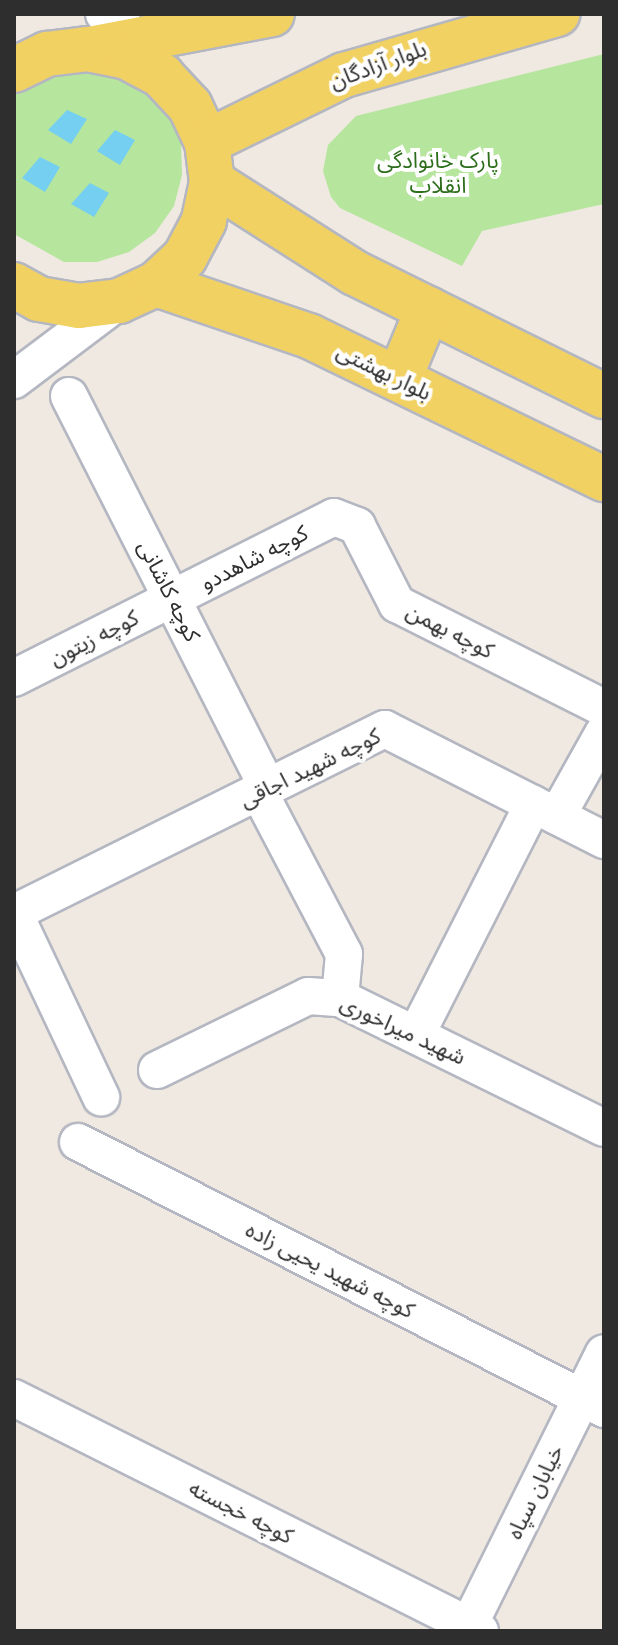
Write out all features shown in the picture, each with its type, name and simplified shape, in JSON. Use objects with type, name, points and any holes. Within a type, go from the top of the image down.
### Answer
[{"type":"main road","points":[[14,70],[96,32],[140,39],[272,14]]},
{"type":"main road","name":"بلوار آزادگان","points":[[210,162],[344,75],[557,14]]},
{"type":"main road","points":[[14,285],[39,299],[79,306],[137,293],[185,257],[204,221],[210,162],[190,106],[162,76],[127,57],[96,32]]},
{"type":"main road","points":[[210,162],[355,273],[604,396]]},
{"type":"main road","name":"بلوار بهشتی","points":[[137,293],[309,336],[604,479]]},
{"type":"main road","points":[[399,379],[428,309]]},
{"type":"street","points":[[14,380],[137,293]]},
{"type":"street","name":"کوچه کاشانی","points":[[69,396],[173,598],[344,954],[340,998]]},
{"type":"street","name":"کوچه شاهددو","points":[[173,598],[334,517]]},
{"type":"street","name":"کوچه بهمن","points":[[334,517],[357,526],[397,604],[604,708]]},
{"type":"street","name":"کوچه زیتون","points":[[14,678],[173,598]]},
{"type":"street","name":"کوچه شهید اجاقی","points":[[14,913],[385,729],[604,840]]},
{"type":"street","points":[[416,1035],[545,810],[604,732]]},
{"type":"street","points":[[14,913],[101,1097]]},
{"type":"street","name":"شهید میراخوری","points":[[157,1070],[308,996],[340,998],[604,1128]]},
{"type":"street","name":"کوچه شهید یحیی زاده","points":[[78,1142],[593,1404]]},
{"type":"street","name":"خیابان سپاه","points":[[471,1629],[593,1404],[604,1353]]},
{"type":"street","name":"کوچه خجسته","points":[[14,1398],[471,1629]]},
{"type":"green space","name":"پارک خانوادگی انقلاب","points":[[604,54],[604,204],[482,231],[462,266],[340,208],[331,197],[323,171],[328,145],[356,116]]},
{"type":"green space","points":[[87,65],[147,88],[169,112],[181,142],[182,175],[174,206],[155,233],[129,252],[97,262],[64,262],[14,234],[14,94],[25,83]]},
{"type":"water","points":[[67,110],[87,119],[71,144],[48,130]]},
{"type":"water","points":[[115,130],[135,140],[120,165],[97,151]]},
{"type":"water","points":[[40,157],[60,167],[45,192],[22,178]]},
{"type":"water","points":[[90,183],[109,193],[94,217],[71,204]]}]
